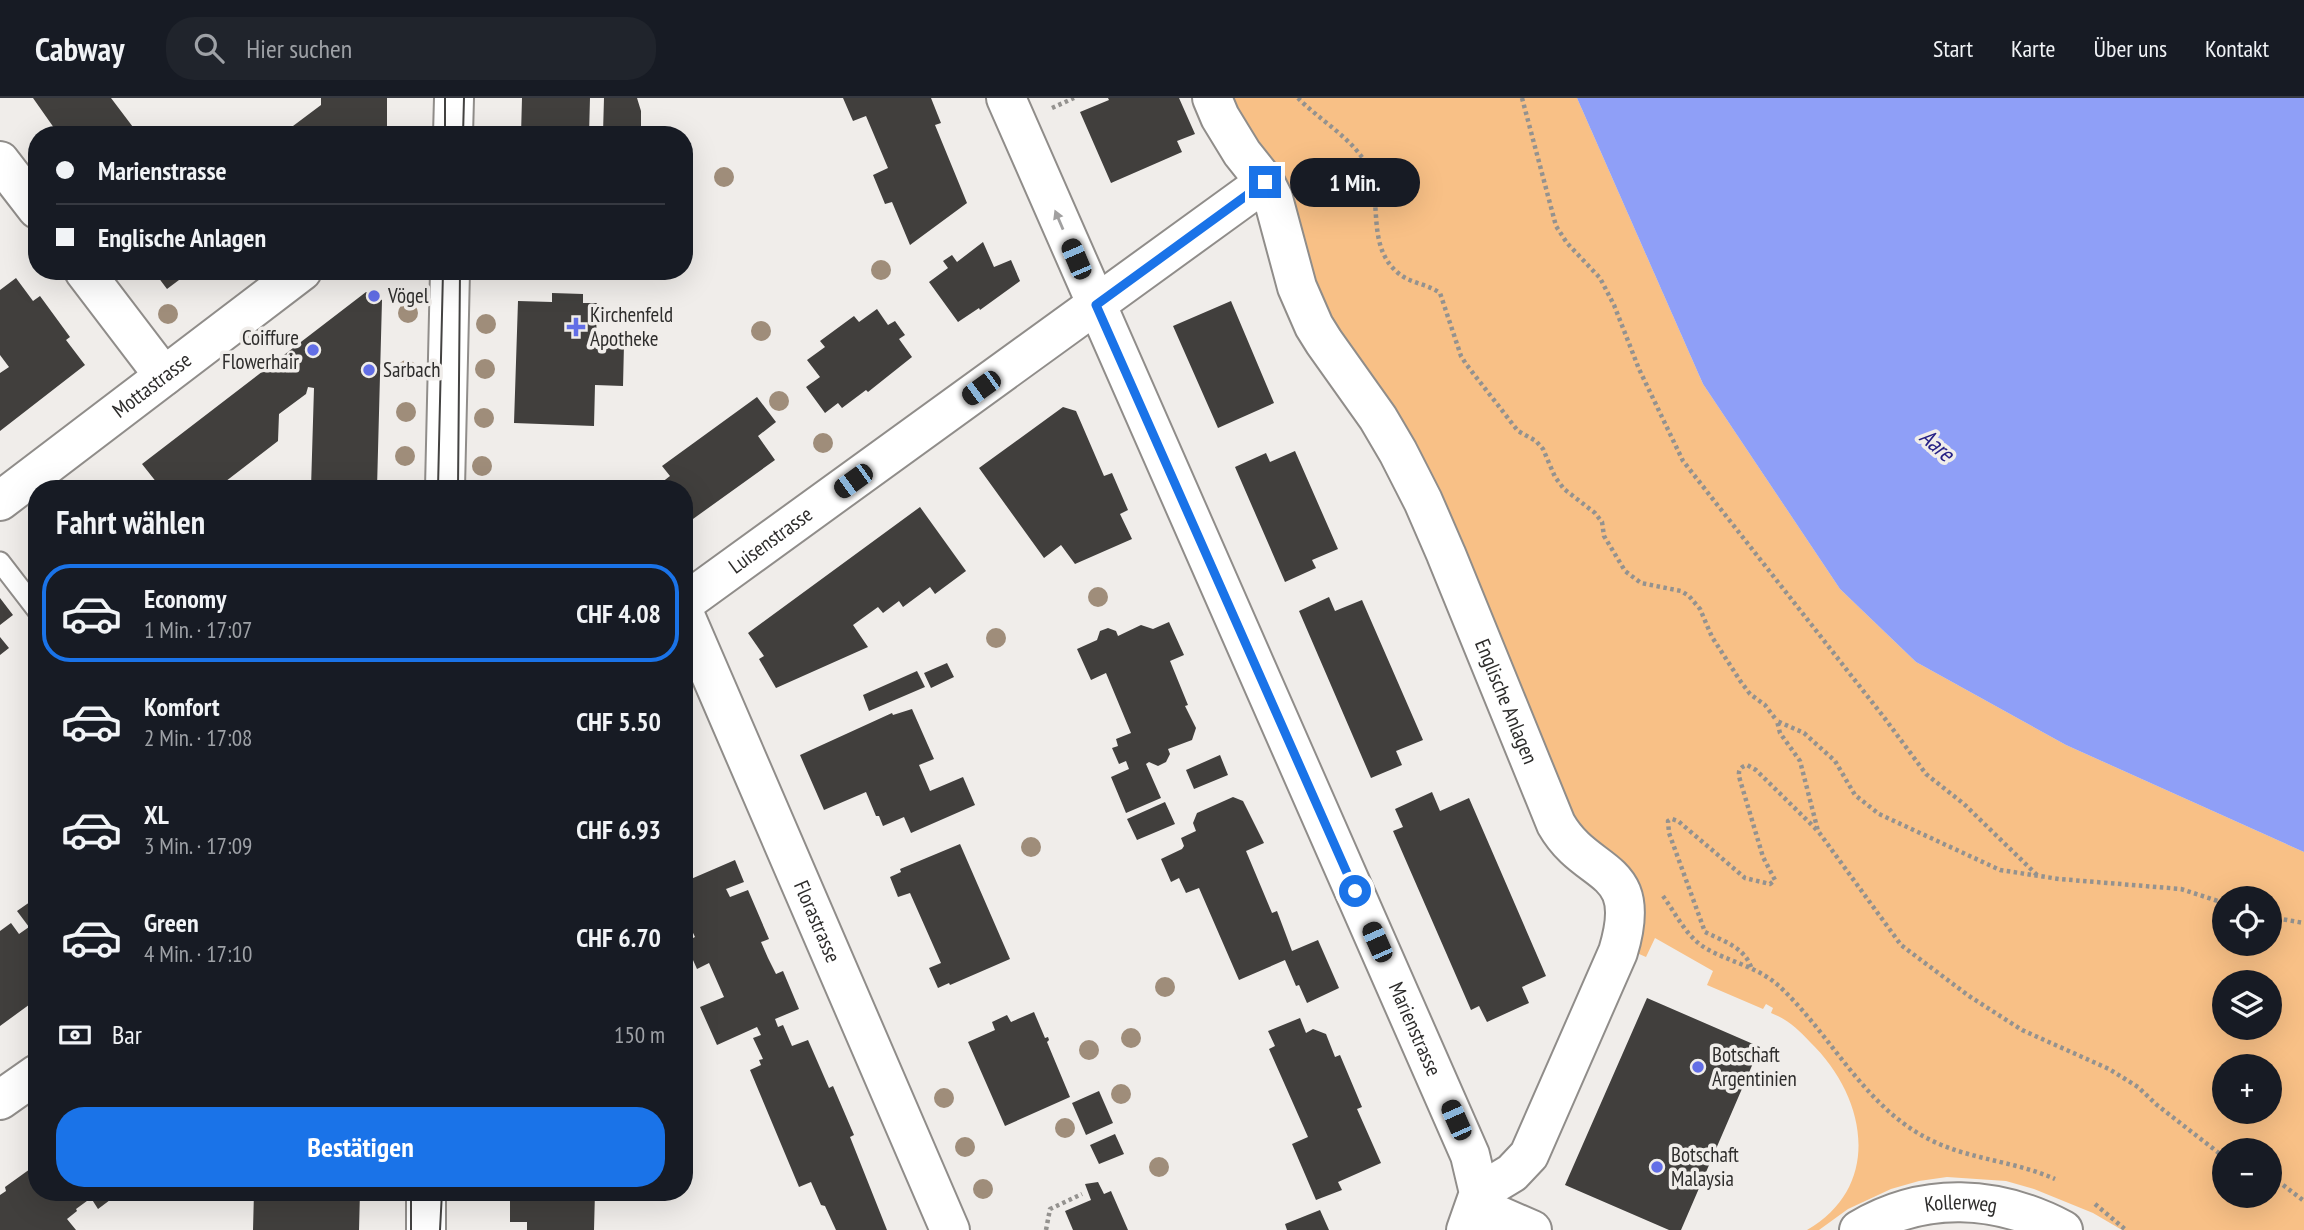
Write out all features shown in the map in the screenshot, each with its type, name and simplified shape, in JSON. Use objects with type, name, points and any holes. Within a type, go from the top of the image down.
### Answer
[{"type":"street","points":[[453,126],[454,98]]},
{"type":"street","name":"Marienstrasse","points":[[1006,98],[1456,1120],[1476,1172],[1474,1210]]},
{"type":"street","name":"Englische Anlagen","points":[[1212,98],[1242,153],[1265,182],[1278,214],[1302,300],[1324,342],[1378,418],[1417,489],[1447,554],[1556,824],[1563,837],[1610,875],[1619,888],[1626,917],[1618,952],[1529,1155],[1474,1210]]},
{"type":"street","points":[[0,161],[28,197]]},
{"type":"street","points":[[1096,305],[1265,182]]},
{"type":"street","points":[[91,280],[164,376]]},
{"type":"street","name":"Mottastrasse","points":[[0,501],[290,280]]},
{"type":"street","points":[[445,480],[450,280]]},
{"type":"street","name":"Luisenstrasse","points":[[693,596],[1096,305]]},
{"type":"street","name":"Florastrasse","points":[[693,634],[950,1230]]},
{"type":"street","points":[[0,1100],[28,1080]]},
{"type":"street","points":[[426,1201],[426,1230]]},
{"type":"street","name":"Kollerweg","points":[[1859,1230],[1899,1211],[1948,1201],[2000,1207],[2063,1230]]},
{"type":"street","points":[[1474,1210],[1532,1230]]},
{"type":"lane","points":[[0,562],[28,598]]},
{"type":"path","points":[[1058,105],[1074,98]]},
{"type":"path","points":[[1298,98],[1357,150],[1366,164],[1372,178],[1380,246],[1386,260],[1397,273],[1411,282],[1440,293],[1466,364],[1518,431],[1543,449],[1555,477],[1564,489],[1595,513],[1602,522],[1604,536],[1625,572],[1641,583],[1681,591],[1689,596],[1700,610],[1712,637],[1741,682],[1777,721],[1780,733],[1800,761],[1818,831]]},
{"type":"path","points":[[1522,98],[1556,226],[1567,243],[1600,278],[1683,461],[1884,716],[1926,774],[1964,804],[2039,877]]},
{"type":"path","points":[[1777,721],[1804,733],[1835,761],[1855,795],[1879,814],[2000,870],[2039,877],[2181,889],[2212,899]]},
{"type":"path","points":[[1751,968],[1747,957],[1741,951],[1705,932],[1669,833],[1668,821],[1678,821],[1745,878],[1770,884],[1775,880],[1763,857],[1738,772],[1746,765],[1756,770],[1818,831],[1901,945],[1969,996],[2022,1030],[2109,1069],[2138,1087],[2212,1148]]},
{"type":"path","points":[[1661,893],[1691,937],[1701,945],[1751,968],[1777,984],[1892,1115],[1936,1143],[2031,1169],[2066,1185]]},
{"type":"path","points":[[2282,919],[2304,923]]},
{"type":"path","points":[[2282,1185],[2304,1200]]},
{"type":"path","points":[[1046,1230],[1050,1209],[1082,1194]]},
{"type":"path","points":[[2088,1198],[2126,1230]]},
{"type":"shaded area","points":[[1214,98],[1577,98],[1703,384],[1840,589],[1916,662],[2066,745],[2304,852],[2304,1230],[2122,1230],[2093,1213],[2034,1189],[2006,1181],[1947,1177],[1891,1189],[1848,1209],[1819,1230],[1807,1230],[1832,1211],[1848,1189],[1857,1165],[1858,1139],[1854,1113],[1844,1088],[1829,1064],[1810,1042],[1792,1025],[1771,1013],[1773,1008],[1766,1004],[1763,1009],[1707,985],[1713,971],[1655,938],[1646,957],[1623,947],[1627,934],[1563,834]]},
{"type":"water","name":"Aare","points":[[1577,98],[2304,98],[2304,852],[2066,745],[1916,662],[1840,589],[1703,384]]},
{"type":"building","points":[[33,98],[111,98],[132,126],[53,126]]},
{"type":"building","points":[[321,98],[387,98],[387,126],[293,126],[321,105]]},
{"type":"building","points":[[522,98],[590,98],[589,126],[521,126]]},
{"type":"building","points":[[604,98],[637,98],[641,111],[641,126],[603,126]]},
{"type":"building","points":[[843,98],[931,98],[941,123],[935,125],[967,203],[910,245],[892,202],[885,204],[873,175],[888,168],[866,116],[853,121]]},
{"type":"building","points":[[1108,98],[1179,98],[1195,134],[1177,141],[1182,152],[1111,183],[1080,112],[1109,100]]},
{"type":"building","points":[[983,242],[994,267],[1011,260],[1020,281],[980,310],[979,308],[958,322],[929,282],[948,268],[943,261],[952,255],[957,262]]},
{"type":"building","points":[[16,278],[33,301],[40,296],[70,337],[66,340],[85,365],[0,431],[0,373],[9,367],[0,355],[0,290]]},
{"type":"building","points":[[160,280],[179,280],[167,289]]},
{"type":"building","points":[[366,292],[382,300],[377,480],[311,480],[314,388],[308,387],[306,394],[279,414],[278,441],[227,480],[155,480],[142,464]]},
{"type":"building","points":[[552,293],[583,294],[583,303],[597,303],[596,344],[624,344],[623,386],[595,385],[594,426],[514,423],[518,301],[552,302]]},
{"type":"building","points":[[1231,301],[1274,403],[1218,428],[1173,326]]},
{"type":"building","points":[[877,309],[888,325],[895,321],[905,335],[899,339],[912,357],[868,392],[866,390],[842,408],[838,403],[825,413],[806,387],[820,377],[807,360],[825,347],[820,341],[854,316],[859,322]]},
{"type":"building","points":[[757,397],[776,422],[758,436],[775,460],[693,519],[693,480],[665,480],[670,476],[662,466]]},
{"type":"building","points":[[1063,407],[1076,411],[1104,476],[1112,473],[1128,510],[1120,514],[1132,539],[1075,564],[1061,545],[1044,558],[979,468]]},
{"type":"building","points":[[1295,451],[1338,549],[1312,560],[1316,568],[1285,582],[1235,467],[1266,453],[1270,462]]},
{"type":"building","points":[[920,507],[966,571],[935,594],[930,587],[903,607],[899,601],[883,613],[878,607],[853,625],[868,647],[776,688],[759,659],[764,656],[748,633]]},
{"type":"building","points":[[1329,597],[1335,611],[1362,600],[1423,740],[1396,751],[1402,765],[1371,778],[1299,611]]},
{"type":"building","points":[[0,598],[13,615],[0,625]]},
{"type":"building","points":[[1169,622],[1184,655],[1170,661],[1188,705],[1185,706],[1196,728],[1192,740],[1168,749],[1170,754],[1166,762],[1158,766],[1149,762],[1146,764],[1161,798],[1126,813],[1111,777],[1129,769],[1126,761],[1119,764],[1112,748],[1118,746],[1116,739],[1131,733],[1106,673],[1091,680],[1077,649],[1097,640],[1100,631],[1108,628],[1116,631],[1118,636],[1141,625],[1153,629]]},
{"type":"building","points":[[0,637],[9,648],[0,655]]},
{"type":"building","points":[[947,663],[954,677],[931,688],[924,673]]},
{"type":"building","points":[[917,671],[925,687],[869,711],[863,695]]},
{"type":"building","points":[[912,709],[934,759],[919,765],[930,791],[963,777],[975,805],[911,833],[904,817],[883,826],[866,792],[824,810],[800,755],[892,713],[893,715]]},
{"type":"building","points":[[1220,755],[1228,775],[1194,789],[1186,770]]},
{"type":"building","points":[[1432,792],[1440,811],[1469,798],[1546,976],[1522,987],[1529,1003],[1487,1022],[1479,1006],[1471,1010],[1393,831],[1403,827],[1395,809]]},
{"type":"building","points":[[1233,797],[1243,801],[1264,843],[1246,851],[1272,913],[1277,911],[1292,951],[1318,940],[1339,988],[1307,1003],[1285,960],[1239,980],[1199,888],[1186,893],[1179,878],[1171,882],[1161,859],[1182,849],[1184,846],[1181,838],[1196,831],[1193,823],[1197,813]]},
{"type":"building","points":[[1165,802],[1175,824],[1137,840],[1127,819]]},
{"type":"building","points":[[960,844],[1010,959],[938,988],[929,968],[941,963],[910,893],[898,897],[890,877],[901,872],[900,869]]},
{"type":"building","points":[[735,860],[744,882],[726,889],[730,897],[748,890],[769,939],[761,942],[776,974],[783,971],[799,1009],[775,1019],[778,1027],[783,1025],[792,1046],[808,1040],[829,1088],[833,1086],[854,1135],[850,1137],[887,1230],[836,1230],[811,1182],[799,1187],[750,1070],[761,1065],[759,1060],[763,1059],[753,1038],[761,1035],[757,1027],[717,1045],[700,1007],[724,997],[709,963],[697,969],[693,960],[693,878]]},
{"type":"building","points":[[28,903],[28,926],[17,911]]},
{"type":"building","points":[[11,923],[19,934],[28,928],[28,1006],[0,1026],[0,931]]},
{"type":"building","points":[[1647,998],[1760,1047],[1681,1230],[1669,1230],[1565,1185]]},
{"type":"building","points":[[1034,1012],[1045,1038],[1048,1037],[1047,1042],[1070,1097],[1005,1126],[968,1042],[995,1030],[992,1022],[1007,1015],[1011,1022]]},
{"type":"building","points":[[1300,1018],[1306,1033],[1313,1029],[1326,1034],[1335,1057],[1340,1055],[1362,1107],[1357,1109],[1381,1163],[1338,1182],[1342,1190],[1316,1200],[1292,1144],[1308,1137],[1269,1049],[1275,1046],[1268,1031]]},
{"type":"building","points":[[1099,1091],[1113,1123],[1086,1135],[1072,1103]]},
{"type":"building","points":[[1115,1134],[1124,1154],[1099,1164],[1090,1145]]},
{"type":"building","points":[[28,1170],[28,1201],[87,1201],[67,1219],[76,1230],[0,1230],[0,1195],[6,1191],[5,1187]]},
{"type":"building","points":[[1098,1182],[1104,1194],[1111,1191],[1128,1230],[1073,1230],[1065,1211],[1091,1200],[1085,1184]]},
{"type":"building","points":[[93,1201],[109,1201],[98,1209]]},
{"type":"building","points":[[254,1201],[360,1201],[359,1230],[253,1230]]},
{"type":"building","points":[[510,1201],[595,1201],[594,1230],[527,1230],[527,1222],[510,1222]]},
{"type":"building","points":[[1320,1210],[1329,1230],[1287,1230],[1285,1224]]},
{"type":"tram line","points":[[445,98],[445,126]]},
{"type":"tram line","points":[[463,126],[464,98]]},
{"type":"tram line","points":[[438,480],[443,280]]},
{"type":"tram line","points":[[458,480],[460,280]]},
{"type":"tram line","points":[[411,1201],[411,1230]]},
{"type":"tram line","points":[[440,1230],[442,1201]]},
{"type":"place","name":"Vögel","points":[[374,296]]},
{"type":"place","name":"Kirchenfeld Apotheke","points":[[576,327]]},
{"type":"place","name":"Coiffure Flowerhair","points":[[313,350]]},
{"type":"place","name":"Sarbach","points":[[369,370]]},
{"type":"place","name":"Botschaft Argentinien","points":[[1698,1067]]},
{"type":"place","name":"Botschaft Malaysia","points":[[1657,1167]]},
{"type":"route","points":[[1265,182],[1096,305],[1355,891]]}]
